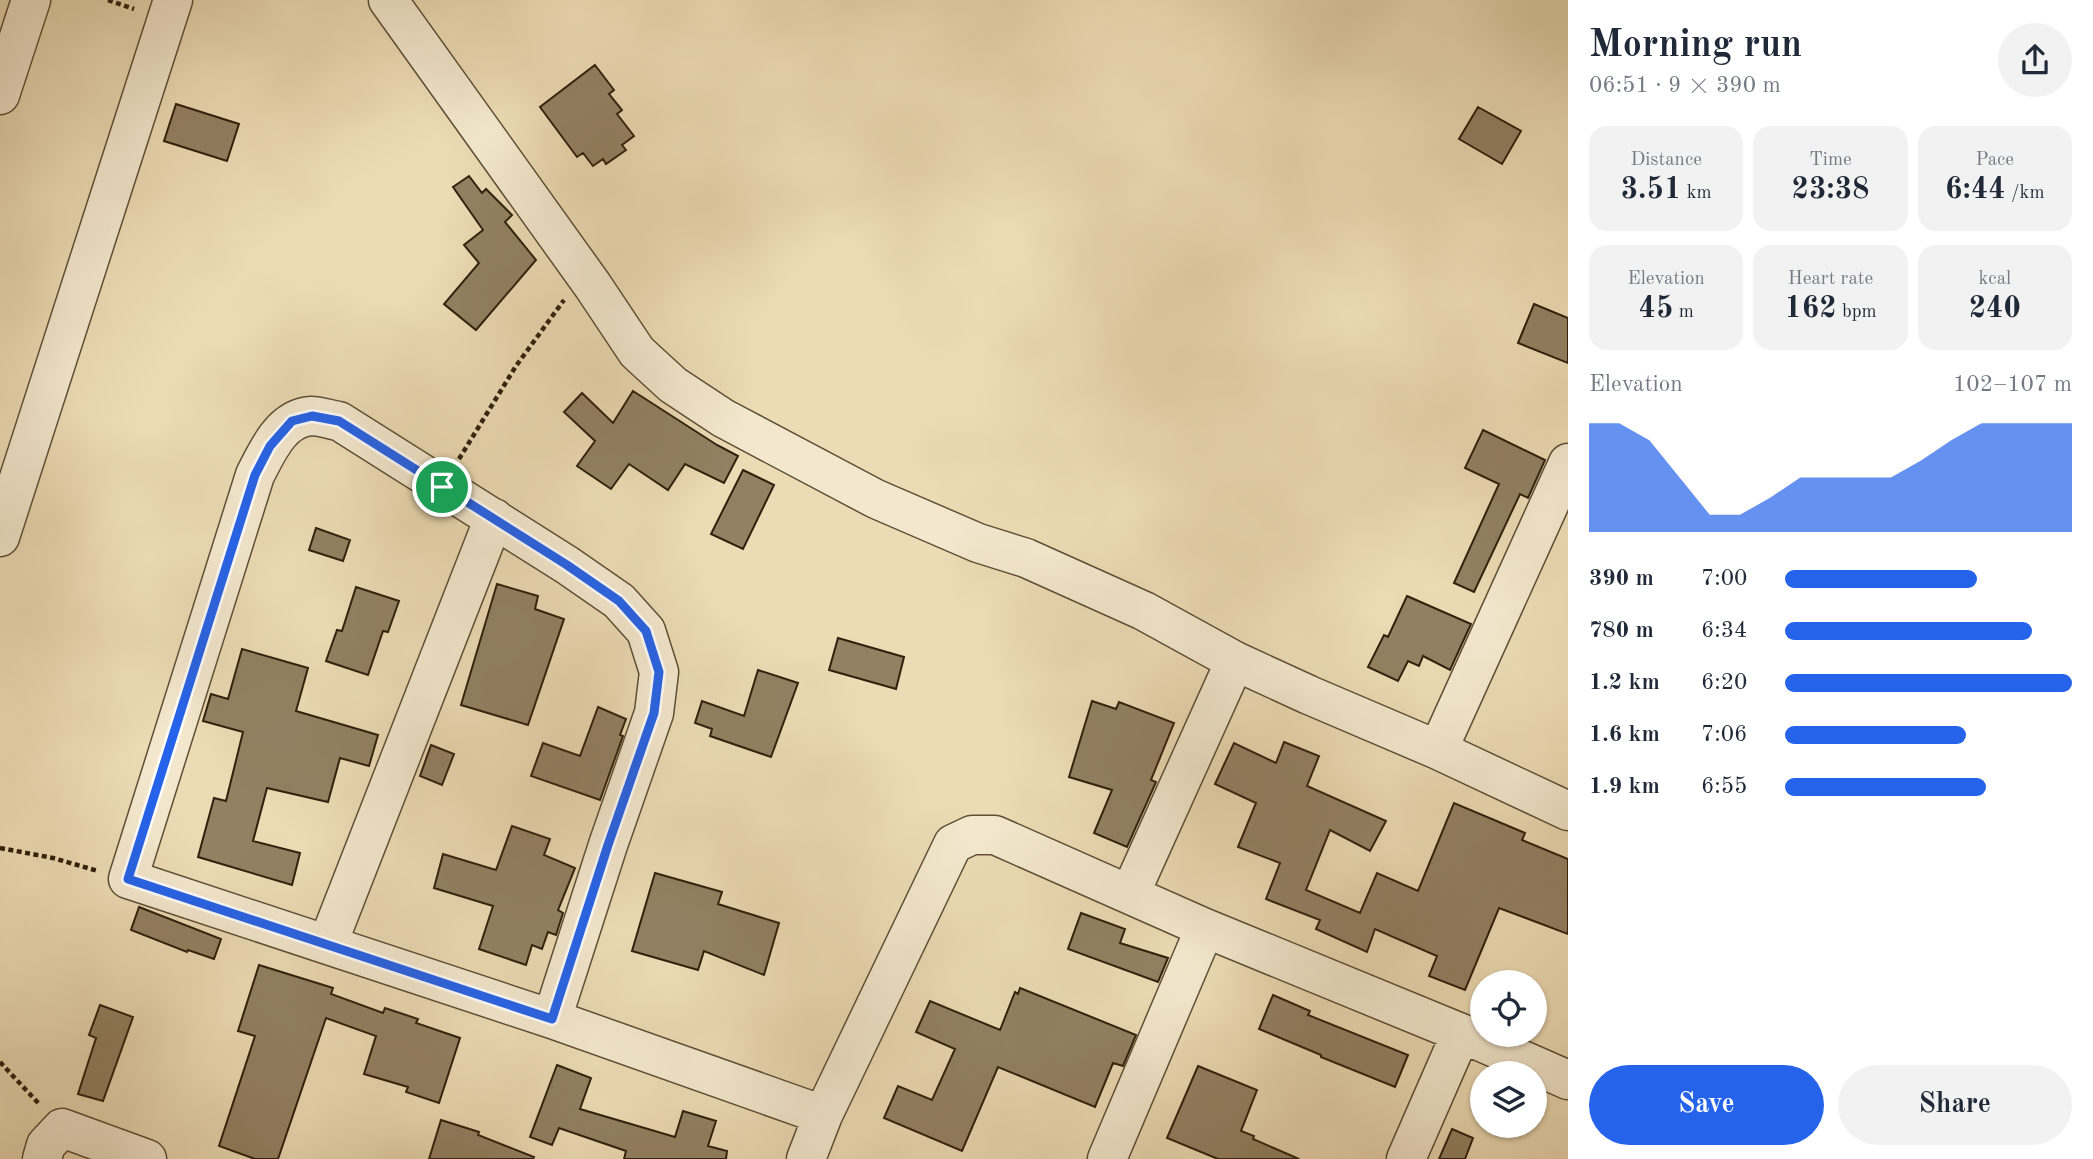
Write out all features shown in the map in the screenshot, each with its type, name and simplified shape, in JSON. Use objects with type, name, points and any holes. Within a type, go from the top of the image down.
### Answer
[{"type":"street","points":[[0,95],[31,0]]},
{"type":"street","points":[[0,537],[173,0]]},
{"type":"street","points":[[388,0],[593,286],[637,352],[673,385],[723,418],[876,499],[968,539],[1050,568],[1144,611],[1236,661],[1568,811]]},
{"type":"street","points":[[552,1019],[654,713],[659,672],[646,631],[619,601],[494,518],[339,421],[312,416],[292,421],[270,446],[255,475],[128,879],[552,1019],[823,1115]]},
{"type":"street","points":[[1438,750],[1568,463]]},
{"type":"street","points":[[328,943],[494,518]]},
{"type":"street","points":[[1130,894],[1236,661]]},
{"type":"street","points":[[806,1159],[823,1115],[953,844],[972,835],[995,835],[1205,928],[1568,1080]]},
{"type":"street","points":[[1107,1159],[1205,928]]},
{"type":"street","points":[[1406,1159],[1461,1033]]},
{"type":"street","points":[[52,1144],[147,1159]]},
{"type":"path","points":[[442,487],[516,366],[564,300],[593,286]]},
{"type":"path","points":[[0,848],[52,858],[128,879]]},
{"type":"path","points":[[0,1062],[52,1144]]},
{"type":"building","points":[[595,65],[614,90],[609,94],[622,110],[617,114],[634,136],[622,145],[626,150],[606,164],[603,159],[593,166],[583,153],[577,157],[540,107]]},
{"type":"building","points":[[176,104],[239,124],[227,161],[164,141]]},
{"type":"building","points":[[1478,107],[1521,131],[1502,164],[1459,139]]},
{"type":"building","points":[[469,176],[482,193],[486,189],[512,215],[505,222],[536,260],[476,330],[444,304],[479,263],[464,245],[483,230],[453,187]]},
{"type":"building","points":[[1534,304],[1568,318],[1568,363],[1518,343]]},
{"type":"building","points":[[633,391],[738,456],[724,483],[685,464],[668,490],[629,464],[611,489],[577,466],[595,441],[564,412],[582,393],[613,423]]},
{"type":"building","points":[[1483,430],[1545,460],[1528,498],[1520,494],[1474,592],[1454,583],[1499,484],[1465,468]]},
{"type":"building","points":[[743,470],[774,485],[743,549],[711,534]]},
{"type":"building","points":[[316,528],[350,540],[343,561],[309,550]]},
{"type":"building","points":[[497,584],[538,596],[535,609],[564,619],[528,725],[461,705]]},
{"type":"building","points":[[356,587],[399,601],[388,632],[383,631],[368,675],[326,661],[337,630],[342,631]]},
{"type":"building","points":[[1407,596],[1471,624],[1450,670],[1423,656],[1419,666],[1408,661],[1398,681],[1368,667],[1384,635],[1388,637]]},
{"type":"building","points":[[838,638],[904,657],[896,689],[829,670]]},
{"type":"building","points":[[242,649],[308,668],[296,711],[378,735],[369,766],[340,758],[328,802],[267,788],[253,841],[300,853],[292,885],[198,857],[214,798],[226,801],[243,732],[203,721],[211,694],[228,699]]},
{"type":"building","points":[[758,670],[798,683],[771,757],[710,736],[712,729],[695,723],[702,701],[744,716]]},
{"type":"building","points":[[1092,701],[1116,709],[1119,702],[1174,723],[1151,780],[1156,782],[1127,847],[1094,833],[1112,790],[1069,777]]},
{"type":"building","points":[[598,707],[626,719],[620,735],[623,736],[600,800],[531,776],[543,743],[580,756]]},
{"type":"building","points":[[1284,742],[1319,756],[1307,786],[1386,821],[1370,851],[1330,830],[1306,890],[1360,913],[1377,873],[1418,891],[1454,803],[1525,833],[1522,840],[1568,859],[1568,934],[1499,908],[1473,970],[1470,970],[1465,990],[1429,976],[1437,956],[1375,929],[1367,952],[1316,929],[1320,920],[1266,899],[1280,863],[1238,847],[1256,803],[1215,784],[1234,743],[1276,763]]},
{"type":"building","points":[[431,745],[454,754],[442,785],[420,776]]},
{"type":"building","points":[[512,826],[550,839],[544,855],[575,868],[558,910],[563,913],[556,935],[548,932],[542,949],[532,945],[526,965],[479,949],[493,906],[434,888],[443,854],[496,870]]},
{"type":"building","points":[[655,873],[722,892],[718,904],[779,923],[764,975],[704,951],[698,970],[632,951]]},
{"type":"building","points":[[139,907],[221,939],[214,959],[188,950],[187,952],[131,930]]},
{"type":"building","points":[[1081,913],[1125,929],[1120,943],[1168,958],[1158,982],[1068,949]]},
{"type":"building","points":[[259,965],[333,988],[331,994],[383,1013],[385,1008],[418,1019],[416,1023],[460,1038],[439,1103],[406,1092],[408,1087],[364,1074],[376,1036],[326,1018],[278,1159],[255,1159],[219,1146],[255,1036],[238,1031]]},
{"type":"building","points":[[1020,988],[1136,1035],[1123,1066],[1113,1063],[1095,1107],[998,1067],[962,1151],[884,1118],[898,1086],[932,1100],[955,1049],[916,1032],[930,1001],[1000,1030],[1015,992],[1018,994]]},
{"type":"building","points":[[1273,995],[1310,1011],[1308,1015],[1408,1055],[1395,1087],[1259,1029]]},
{"type":"building","points":[[100,1005],[133,1017],[103,1101],[78,1094],[96,1038],[89,1035]]},
{"type":"building","points":[[557,1065],[591,1078],[580,1109],[675,1137],[683,1111],[716,1121],[708,1146],[727,1151],[726,1159],[624,1159],[626,1151],[559,1128],[552,1145],[530,1137]]},
{"type":"building","points":[[1198,1066],[1257,1090],[1241,1131],[1299,1159],[1218,1159],[1167,1138]]},
{"type":"building","points":[[441,1120],[479,1132],[478,1135],[534,1157],[429,1159]]},
{"type":"building","points":[[1452,1129],[1473,1138],[1465,1159],[1439,1159]]},
{"type":"route","points":[[312,416],[339,421],[442,487],[567,565],[619,601],[646,631],[659,672],[654,713],[552,1019],[128,879],[255,475],[270,446],[292,421],[312,416]]}]
